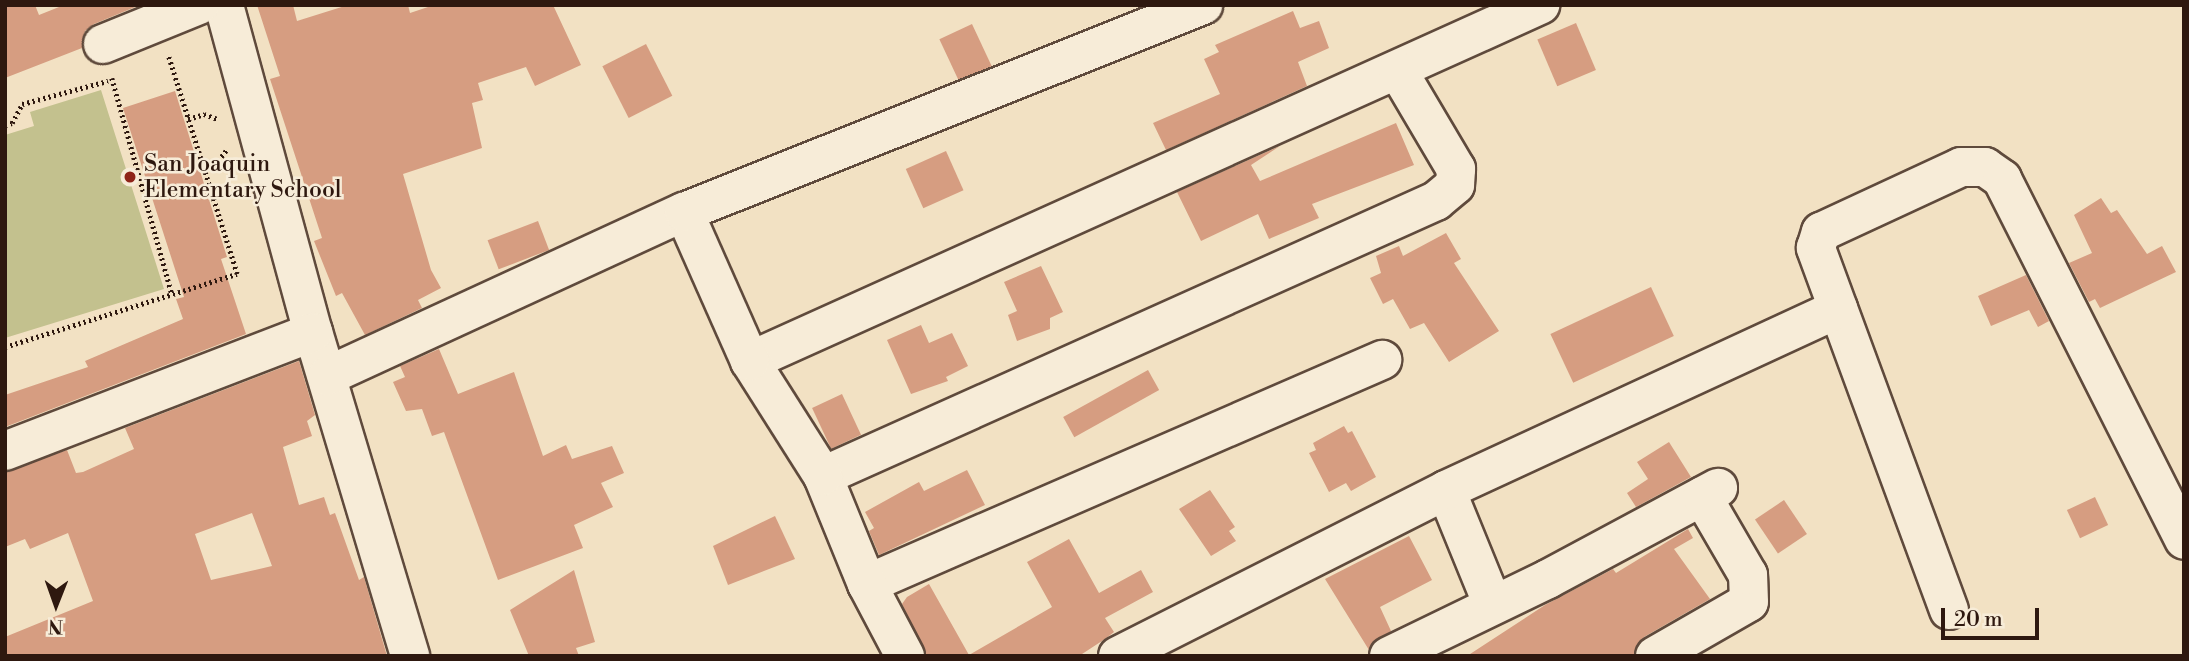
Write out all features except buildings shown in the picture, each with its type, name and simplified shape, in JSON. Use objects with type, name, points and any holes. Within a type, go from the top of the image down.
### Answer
[{"type":"street","points":[[103,44],[199,5]]},
{"type":"street","points":[[224,5],[313,332],[410,656]]},
{"type":"street","points":[[327,376],[684,212],[1203,5]]},
{"type":"street","points":[[750,360],[1540,5]]},
{"type":"street","points":[[823,476],[1436,201],[1455,185],[1456,169],[1398,71]]},
{"type":"street","points":[[1949,610],[1816,248],[1821,232],[1961,167],[1985,167],[2002,179],[2184,541]]},
{"type":"street","points":[[684,212],[750,360],[823,476],[867,584],[905,656]]},
{"type":"street","points":[[1118,656],[1446,490],[1838,309]]},
{"type":"street","points":[[5,452],[313,332]]},
{"type":"street","points":[[867,584],[1381,360]]},
{"type":"street","points":[[1446,490],[1492,603]]},
{"type":"street","points":[[1390,656],[1492,603],[1548,579],[1710,492],[1748,575],[1749,602],[1656,656]]},
{"type":"path","points":[[5,347],[237,274],[157,21]]},
{"type":"path","points":[[103,44],[172,294]]},
{"type":"path","points":[[5,125],[12,123],[22,104],[112,80]]},
{"type":"path","points":[[188,119],[204,114],[223,126]]},
{"type":"path","points":[[202,165],[218,161],[228,140]]},
{"type":"shaded area","points":[[101,90],[164,289],[5,338],[5,135],[34,126],[30,112]]},
{"type":"place","name":"San Joaquin Elementary School","points":[[130,177]]}]
